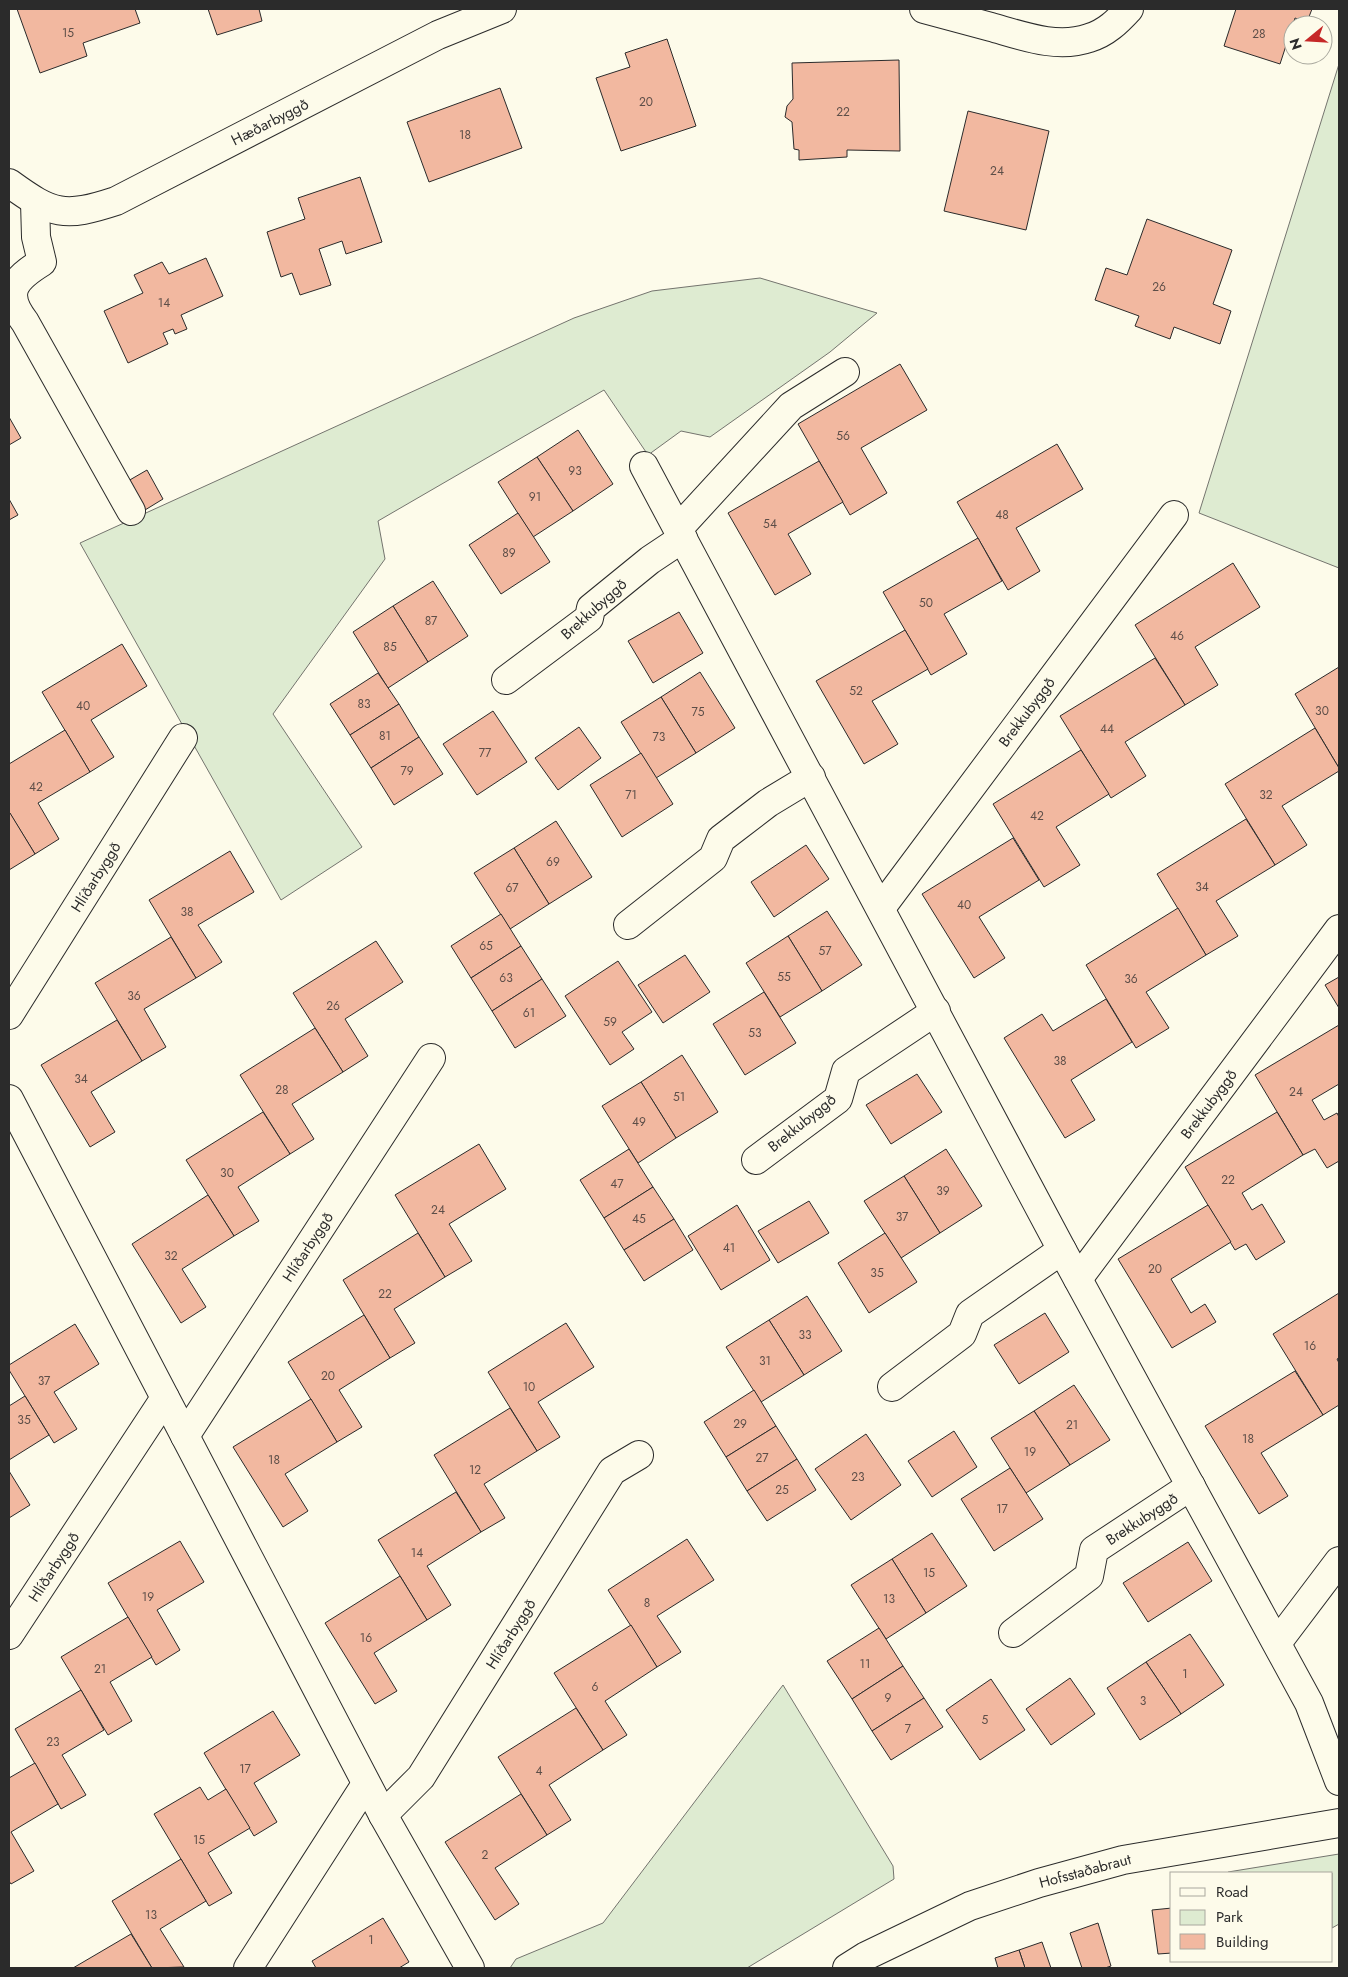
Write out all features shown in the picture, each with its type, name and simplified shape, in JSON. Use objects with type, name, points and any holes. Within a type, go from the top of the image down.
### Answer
[{"type":"street","name":"Hæðarbyggð","points":[[9,183],[35,202],[64,212],[87,211],[116,201],[438,35],[502,9]]},
{"type":"street","points":[[924,9],[1034,39],[1053,42],[1073,42],[1104,32],[1116,24],[1129,9]]},
{"type":"street","points":[[35,202],[36,237],[42,262],[28,270],[17,282],[12,295],[15,309],[25,322],[131,511]]},
{"type":"street","name":"Brekkubyggð","points":[[506,680],[589,618],[592,608],[680,534],[791,406],[845,372]]},
{"type":"street","name":"Brekkubyggð","points":[[644,466],[1062,1250],[1310,1704],[1339,1781]]},
{"type":"street","name":"Brekkubyggð","points":[[880,908],[1174,515]]},
{"type":"street","name":"Hlíðarbyggð","points":[[9,1015],[183,738]]},
{"type":"street","points":[[628,925],[713,858],[720,838],[768,803],[810,777]]},
{"type":"street","name":"Brekkubyggð","points":[[1078,1279],[1339,929]]},
{"type":"street","name":"Brekkubyggð","points":[[756,1160],[838,1098],[846,1071],[936,1011]]},
{"type":"street","name":"Hlíðarbyggð","points":[[185,1436],[431,1058]]},
{"type":"street","points":[[9,1098],[366,1784],[470,1968]]},
{"type":"street","points":[[892,1387],[962,1334],[970,1314],[1062,1250]]},
{"type":"street","name":"Hlíðarbyggð","points":[[9,1635],[165,1398]]},
{"type":"street","name":"Hlíðarbyggð","points":[[383,1815],[421,1777],[612,1471],[639,1455]]},
{"type":"street","name":"Brekkubyggð","points":[[1012,1633],[1089,1576],[1094,1550],[1191,1486]]},
{"type":"street","points":[[1277,1644],[1339,1561]]},
{"type":"street","points":[[248,1968],[366,1784]]},
{"type":"street","name":"Hofsstaðabraut","points":[[847,1968],[866,1956],[970,1906],[1039,1883],[1123,1860],[1339,1823]]},
{"type":"green space","points":[[1339,64],[1339,568],[1199,513]]},
{"type":"green space","points":[[760,278],[877,313],[830,352],[710,437],[681,431],[648,455],[604,390],[378,521],[385,559],[273,714],[362,847],[281,900],[80,543],[574,318],[652,291]]},
{"type":"green space","points":[[783,1685],[893,1866],[894,1879],[747,1968],[510,1968],[516,1959],[603,1923]]},
{"type":"green space","points":[[1339,1854],[1339,1924],[1333,1927],[1333,1872],[1228,1872]]},
{"type":"building","points":[[17,9],[135,9],[140,23],[83,43],[87,56],[40,73]]},
{"type":"building","points":[[208,9],[259,9],[262,21],[217,35]]},
{"type":"building","points":[[1236,9],[1312,9],[1310,15],[1283,15],[1283,55],[1280,64],[1224,46]]},
{"type":"building","points":[[667,39],[696,126],[621,151],[596,78],[630,67],[625,53]]},
{"type":"building","points":[[899,60],[900,151],[847,150],[847,157],[799,160],[799,150],[794,149],[792,122],[785,117],[787,106],[793,99],[792,63]]},
{"type":"building","points":[[500,88],[522,148],[429,182],[407,122]]},
{"type":"building","points":[[968,111],[1049,131],[1026,230],[944,211]]},
{"type":"building","points":[[360,177],[382,242],[346,254],[342,241],[319,249],[331,285],[300,295],[292,273],[281,277],[267,232],[305,219],[298,198]]},
{"type":"building","points":[[1147,219],[1232,250],[1213,304],[1231,311],[1220,344],[1174,327],[1170,339],[1135,326],[1139,316],[1095,300],[1106,268],[1127,275]]},
{"type":"building","points":[[206,258],[223,296],[181,315],[187,329],[175,334],[173,329],[163,333],[168,344],[128,363],[104,311],[143,293],[134,275],[162,262],[169,274]]},
{"type":"building","points":[[900,364],[927,410],[861,448],[887,493],[850,515],[798,424]]},
{"type":"building","points":[[9,417],[21,438],[9,445]]},
{"type":"building","points":[[578,430],[613,484],[573,511],[537,457]]},
{"type":"building","points":[[1057,444],[1083,489],[1016,528],[1040,571],[1008,590],[957,502]]},
{"type":"building","points":[[537,457],[573,511],[533,537],[498,482]]},
{"type":"building","points":[[819,461],[843,502],[788,534],[811,574],[775,595],[728,513]]},
{"type":"building","points":[[147,470],[163,499],[145,510],[128,481]]},
{"type":"building","points":[[9,499],[18,515],[9,520]]},
{"type":"building","points":[[518,513],[550,562],[501,594],[469,545]]},
{"type":"building","points":[[978,538],[1002,581],[944,614],[967,654],[931,675],[883,592]]},
{"type":"building","points":[[1233,563],[1260,607],[1195,647],[1218,685],[1185,705],[1135,625]]},
{"type":"building","points":[[433,581],[468,636],[428,662],[393,606]]},
{"type":"building","points":[[393,606],[428,662],[388,688],[353,632]]},
{"type":"building","points":[[679,612],[703,653],[653,683],[628,641]]},
{"type":"building","points":[[905,630],[928,669],[872,701],[898,744],[864,764],[816,681]]},
{"type":"building","points":[[122,644],[147,686],[91,720],[114,757],[90,772],[42,692]]},
{"type":"building","points":[[1155,658],[1185,705],[1125,742],[1146,776],[1111,798],[1060,716]]},
{"type":"building","points":[[1339,667],[1339,768],[1295,694]]},
{"type":"building","points":[[700,672],[735,728],[696,753],[661,697]]},
{"type":"building","points":[[378,673],[399,704],[350,735],[330,704]]},
{"type":"building","points":[[661,697],[696,753],[656,778],[621,722]]},
{"type":"building","points":[[399,704],[419,737],[371,768],[350,735]]},
{"type":"building","points":[[493,711],[527,762],[477,795],[443,744]]},
{"type":"building","points":[[579,727],[601,758],[558,790],[535,758]]},
{"type":"building","points":[[1315,728],[1339,771],[1282,806],[1307,845],[1275,865],[1225,784]]},
{"type":"building","points":[[65,730],[90,772],[38,803],[59,839],[35,854],[9,812],[9,764]]},
{"type":"building","points":[[419,737],[443,774],[394,805],[371,768]]},
{"type":"building","points":[[1081,750],[1109,794],[1056,827],[1080,865],[1044,887],[993,804]]},
{"type":"building","points":[[641,753],[673,804],[622,837],[590,785]]},
{"type":"building","points":[[9,814],[35,854],[9,870]]},
{"type":"building","points":[[1246,819],[1275,865],[1216,901],[1238,936],[1206,955],[1157,874]]},
{"type":"building","points":[[556,821],[592,877],[549,904],[514,848]]},
{"type":"building","points":[[1013,838],[1039,880],[979,917],[1005,958],[974,978],[922,894]]},
{"type":"building","points":[[806,845],[829,879],[774,917],[751,882]]},
{"type":"building","points":[[514,848],[549,904],[510,929],[474,873]]},
{"type":"building","points":[[230,851],[254,892],[198,925],[222,962],[196,978],[149,900]]},
{"type":"building","points":[[1178,908],[1206,955],[1146,992],[1169,1028],[1136,1048],[1086,965]]},
{"type":"building","points":[[827,911],[862,965],[822,991],[788,936]]},
{"type":"building","points":[[501,914],[521,946],[471,978],[451,946]]},
{"type":"building","points":[[788,936],[822,991],[780,1017],[746,963]]},
{"type":"building","points":[[171,937],[196,978],[144,1009],[166,1047],[142,1061],[95,983]]},
{"type":"building","points":[[376,941],[403,982],[345,1019],[368,1056],[343,1072],[293,993]]},
{"type":"building","points":[[521,946],[542,979],[492,1011],[471,978]]},
{"type":"building","points":[[685,955],[710,992],[663,1023],[638,985]]},
{"type":"building","points":[[618,961],[652,1012],[622,1032],[634,1049],[610,1065],[565,996]]},
{"type":"building","points":[[1339,977],[1339,1008],[1325,985]]},
{"type":"building","points":[[542,979],[566,1016],[515,1048],[492,1011]]},
{"type":"building","points":[[764,992],[796,1043],[745,1075],[713,1024]]},
{"type":"building","points":[[1106,999],[1132,1042],[1071,1080],[1095,1120],[1065,1138],[1004,1038],[1042,1014],[1053,1031]]},
{"type":"building","points":[[117,1020],[142,1061],[91,1092],[115,1132],[90,1147],[41,1065]]},
{"type":"building","points":[[1339,1025],[1339,1084],[1312,1100],[1324,1120],[1337,1113],[1339,1117],[1339,1161],[1327,1168],[1315,1149],[1303,1155],[1255,1075]]},
{"type":"building","points":[[315,1028],[343,1072],[292,1104],[314,1139],[290,1154],[240,1075]]},
{"type":"building","points":[[682,1055],[718,1112],[676,1138],[641,1082]]},
{"type":"building","points":[[917,1074],[942,1112],[891,1144],[866,1105]]},
{"type":"building","points":[[641,1082],[676,1138],[638,1163],[602,1106]]},
{"type":"building","points":[[263,1112],[290,1154],[238,1187],[259,1221],[234,1236],[186,1160]]},
{"type":"building","points":[[1277,1112],[1303,1155],[1242,1193],[1252,1210],[1262,1204],[1285,1242],[1256,1260],[1246,1244],[1235,1250],[1185,1167]]},
{"type":"building","points":[[479,1144],[506,1189],[449,1224],[472,1261],[445,1277],[395,1195]]},
{"type":"building","points":[[629,1149],[653,1187],[604,1218],[580,1180]]},
{"type":"building","points":[[946,1149],[982,1206],[940,1233],[904,1176]]},
{"type":"building","points":[[904,1176],[940,1233],[901,1258],[864,1201]]},
{"type":"building","points":[[653,1187],[674,1219],[624,1250],[604,1218]]},
{"type":"building","points":[[208,1195],[234,1236],[182,1269],[206,1307],[181,1323],[132,1244]]},
{"type":"building","points":[[809,1201],[829,1233],[778,1263],[758,1231]]},
{"type":"building","points":[[737,1205],[770,1260],[721,1290],[688,1236]]},
{"type":"building","points":[[1208,1205],[1231,1242],[1171,1279],[1191,1313],[1205,1304],[1216,1322],[1172,1348],[1118,1259]]},
{"type":"building","points":[[674,1219],[693,1250],[644,1281],[624,1250]]},
{"type":"building","points":[[418,1233],[445,1277],[394,1309],[415,1343],[390,1358],[343,1280]]},
{"type":"building","points":[[885,1233],[917,1282],[869,1313],[838,1263]]},
{"type":"building","points":[[1339,1293],[1339,1358],[1337,1359],[1339,1363],[1339,1405],[1323,1415],[1273,1334]]},
{"type":"building","points":[[807,1296],[842,1351],[804,1375],[769,1320]]},
{"type":"building","points":[[1045,1313],[1069,1352],[1019,1384],[994,1345]]},
{"type":"building","points":[[364,1315],[390,1358],[339,1390],[362,1427],[337,1442],[288,1362]]},
{"type":"building","points":[[769,1320],[804,1375],[761,1402],[726,1347]]},
{"type":"building","points":[[566,1323],[594,1367],[538,1402],[560,1437],[537,1451],[488,1372]]},
{"type":"building","points":[[75,1324],[99,1364],[54,1392],[77,1429],[54,1443],[9,1370],[9,1365]]},
{"type":"building","points":[[1295,1371],[1323,1415],[1261,1453],[1288,1496],[1259,1514],[1205,1426]]},
{"type":"building","points":[[1074,1385],[1110,1440],[1070,1465],[1034,1411]]},
{"type":"building","points":[[754,1390],[776,1426],[726,1457],[704,1422]]},
{"type":"building","points":[[25,1396],[49,1435],[9,1460],[9,1406]]},
{"type":"building","points":[[311,1399],[337,1442],[285,1474],[308,1511],[283,1527],[233,1447]]},
{"type":"building","points":[[510,1408],[537,1451],[484,1484],[505,1518],[481,1532],[434,1455]]},
{"type":"building","points":[[1034,1411],[1070,1465],[1026,1493],[991,1438]]},
{"type":"building","points":[[776,1426],[797,1459],[747,1491],[726,1457]]},
{"type":"building","points":[[954,1431],[977,1467],[932,1497],[908,1461]]},
{"type":"building","points":[[866,1434],[901,1485],[851,1520],[815,1469]]},
{"type":"building","points":[[797,1459],[816,1490],[767,1521],[747,1491]]},
{"type":"building","points":[[1010,1468],[1043,1519],[994,1551],[961,1499]]},
{"type":"building","points":[[9,1471],[30,1505],[9,1518]]},
{"type":"building","points":[[456,1492],[481,1532],[427,1566],[451,1605],[427,1620],[378,1540]]},
{"type":"building","points":[[932,1533],[967,1586],[926,1613],[892,1559]]},
{"type":"building","points":[[687,1539],[714,1580],[657,1616],[681,1652],[657,1667],[608,1590]]},
{"type":"building","points":[[180,1541],[204,1582],[157,1610],[180,1650],[156,1665],[108,1583]]},
{"type":"building","points":[[1188,1542],[1212,1581],[1148,1622],[1123,1583]]},
{"type":"building","points":[[892,1559],[926,1613],[886,1639],[851,1585]]},
{"type":"building","points":[[400,1576],[427,1620],[374,1653],[397,1691],[375,1704],[325,1623]]},
{"type":"building","points":[[128,1617],[152,1657],[110,1682],[132,1721],[108,1735],[61,1657]]},
{"type":"building","points":[[631,1625],[657,1667],[605,1701],[627,1735],[603,1750],[554,1673]]},
{"type":"building","points":[[879,1628],[903,1666],[852,1699],[827,1661]]},
{"type":"building","points":[[1190,1634],[1224,1685],[1181,1714],[1146,1662]]},
{"type":"building","points":[[1146,1662],[1181,1714],[1140,1740],[1107,1688]]},
{"type":"building","points":[[903,1666],[924,1698],[872,1731],[852,1699]]},
{"type":"building","points":[[1070,1678],[1095,1714],[1051,1745],[1026,1709]]},
{"type":"building","points":[[991,1679],[1025,1730],[980,1760],[946,1710]]},
{"type":"building","points":[[81,1690],[104,1730],[62,1755],[86,1795],[61,1809],[15,1729]]},
{"type":"building","points":[[924,1698],[943,1727],[891,1760],[872,1731]]},
{"type":"building","points":[[576,1708],[603,1750],[549,1785],[571,1820],[547,1835],[498,1757]]},
{"type":"building","points":[[273,1711],[300,1755],[254,1783],[277,1822],[254,1836],[204,1753]]},
{"type":"building","points":[[35,1763],[58,1804],[11,1832],[34,1871],[11,1884],[9,1881],[9,1778]]},
{"type":"building","points":[[200,1787],[208,1800],[226,1789],[250,1828],[208,1853],[232,1893],[209,1906],[154,1814]]},
{"type":"building","points":[[521,1794],[547,1835],[495,1868],[519,1904],[495,1920],[445,1842]]},
{"type":"building","points":[[181,1859],[206,1901],[160,1929],[184,1967],[152,1968],[112,1901]]},
{"type":"building","points":[[1170,1908],[1170,1953],[1158,1954],[1152,1910]]},
{"type":"building","points":[[383,1918],[409,1962],[399,1968],[316,1968],[312,1961]]},
{"type":"building","points":[[1098,1923],[1111,1966],[1105,1968],[1082,1968],[1070,1933]]},
{"type":"building","points":[[131,1934],[152,1968],[73,1968]]},
{"type":"building","points":[[1042,1942],[1051,1968],[1025,1968],[1019,1950]]},
{"type":"building","points":[[1019,1950],[1025,1968],[998,1968],[995,1958]]}]
